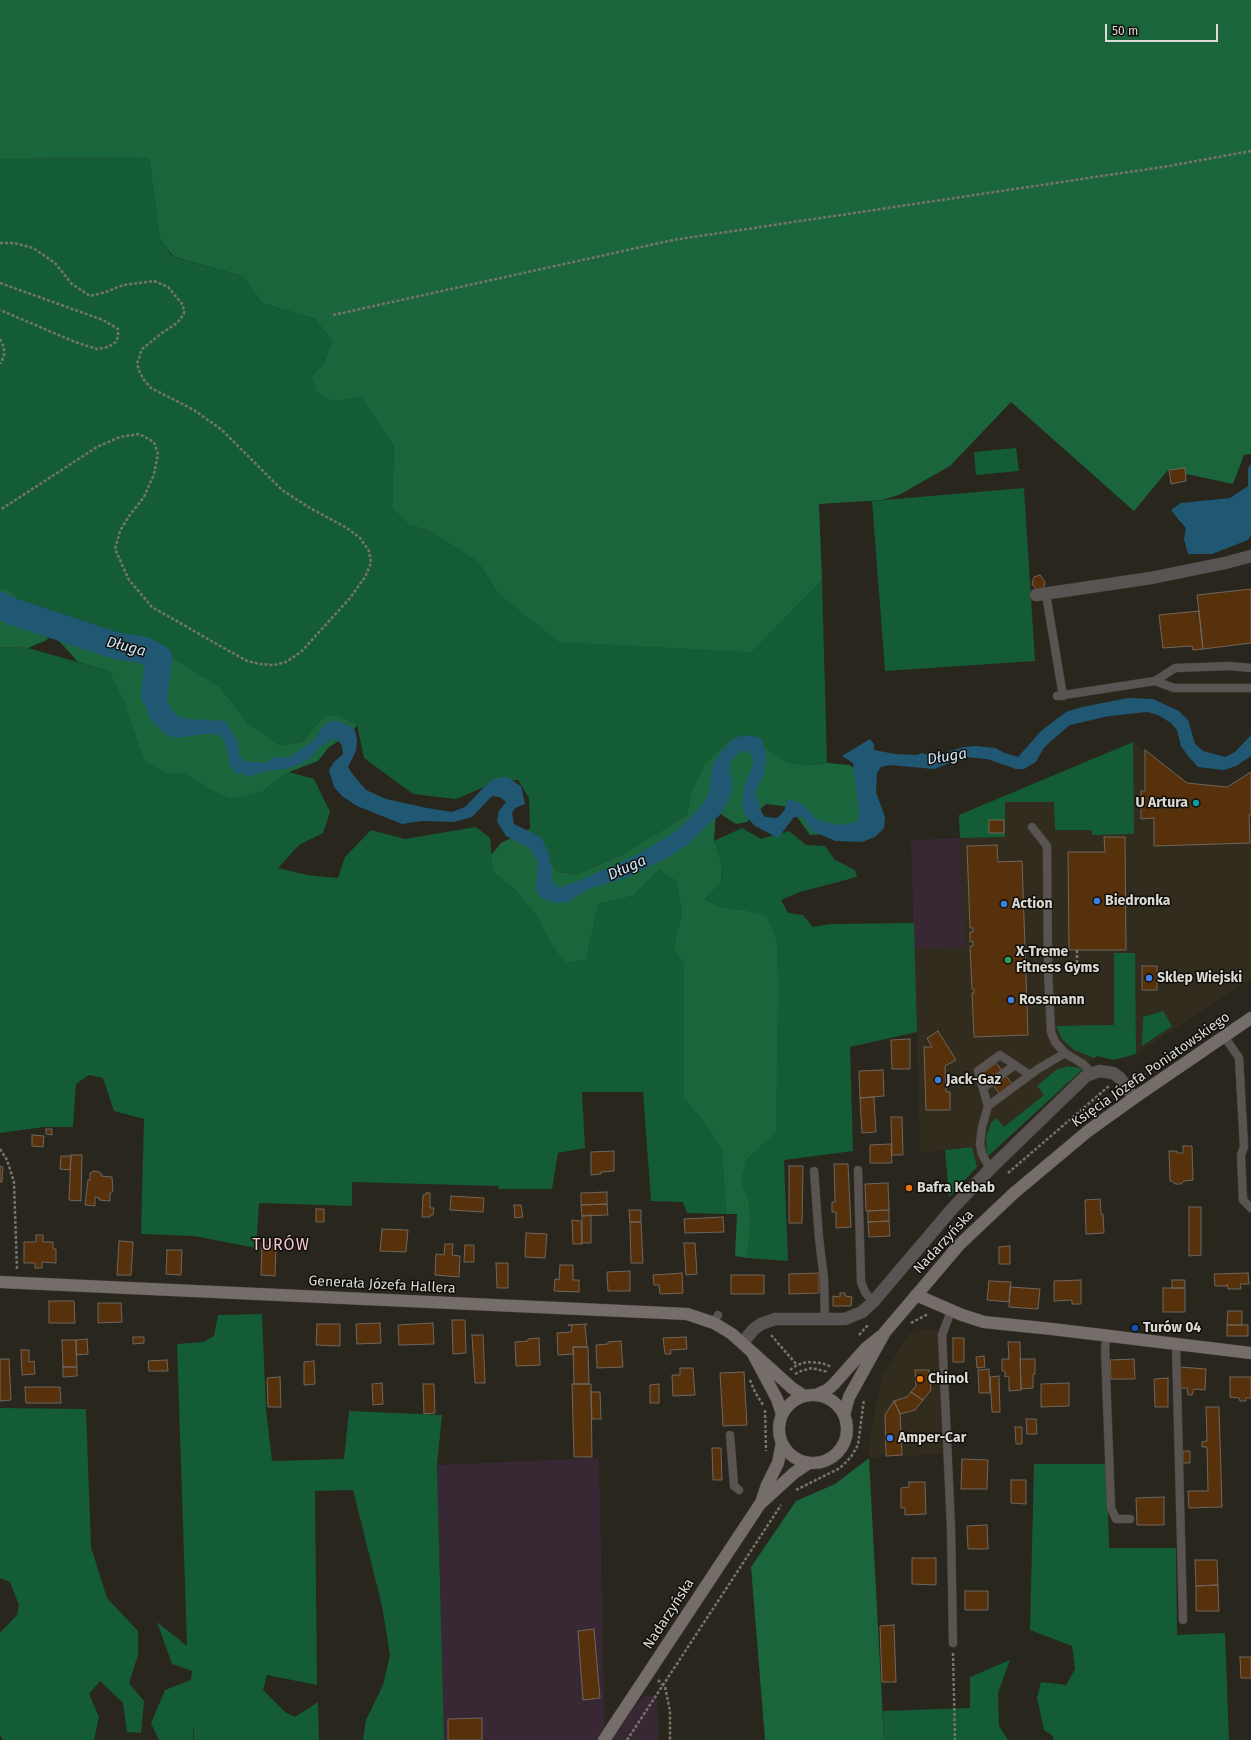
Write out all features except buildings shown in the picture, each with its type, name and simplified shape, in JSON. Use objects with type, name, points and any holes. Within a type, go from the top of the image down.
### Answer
[{"type":"main road","name":"Księcia Józefa Poniatowskiego","points":[[1068,1147],[1134,1098],[1251,1018]]},
{"type":"main road","name":"Nadarzyńska","points":[[810,1395],[833,1385],[866,1348],[885,1332],[959,1245],[1014,1193],[1068,1147]]},
{"type":"main road","name":"Generała Józefa Hallera","points":[[0,1282],[679,1313],[716,1319],[792,1388],[810,1395]]},
{"type":"main road","points":[[916,1295],[951,1311],[984,1322],[1107,1335],[1251,1353]]},
{"type":"main road","name":"Nadarzyńska","points":[[844,1415],[849,1397],[885,1332]]},
{"type":"main road","name":"Generała Józefa Hallera","points":[[747,1347],[777,1400],[782,1414]]},
{"type":"main road","points":[[810,1395],[833,1401],[844,1415],[847,1432],[841,1449],[827,1460],[809,1463],[793,1457],[782,1443],[779,1432],[782,1414],[794,1401],[810,1395]]},
{"type":"main road","name":"Nadarzyńska","points":[[604,1740],[760,1504],[767,1485],[778,1463],[782,1443]]},
{"type":"main road","name":"Nadarzyńska","points":[[760,1504],[794,1473],[809,1463]]},
{"type":"street","points":[[1041,594],[1151,578],[1225,563],[1251,556]]},
{"type":"street","points":[[747,1347],[754,1329],[761,1324],[775,1319],[845,1319],[862,1312],[873,1302],[952,1209],[1081,1081],[1092,1073],[1103,1071],[1113,1073],[1123,1081],[1134,1098]]},
{"type":"lane","points":[[1041,594],[1060,696],[1155,681],[1175,668],[1230,666],[1251,668]]},
{"type":"lane","points":[[1155,681],[1174,688],[1251,688]]},
{"type":"lane","points":[[1032,827],[1047,846],[1050,1026],[1052,1036],[1055,1042],[1065,1053],[1083,1064],[1092,1073]]},
{"type":"lane","points":[[1224,1036],[1239,1058],[1244,1148],[1240,1155],[1243,1200],[1251,1208]]},
{"type":"lane","points":[[988,1106],[1030,1075],[1065,1053]]},
{"type":"lane","points":[[990,1170],[983,1158],[980,1144],[982,1127],[988,1106],[978,1071],[1000,1055],[1030,1075]]},
{"type":"lane","points":[[983,1088],[1015,1065]]},
{"type":"lane","points":[[858,1170],[861,1282],[865,1292],[873,1302]]},
{"type":"lane","points":[[814,1172],[819,1238],[824,1278],[825,1319]]},
{"type":"lane","points":[[951,1311],[942,1335],[951,1527],[953,1644]]},
{"type":"lane","points":[[1107,1335],[1105,1348],[1111,1508],[1116,1519],[1130,1519]]},
{"type":"lane","points":[[1176,1344],[1183,1620]]},
{"type":"lane","points":[[730,1435],[734,1486],[739,1490]]},
{"type":"path","points":[[334,315],[673,240],[1168,166],[1251,151]]},
{"type":"path","points":[[0,243],[14,243],[34,248],[55,262],[72,284],[90,296],[106,292],[123,285],[154,281],[168,287],[183,305],[184,314],[177,324],[162,333],[142,349],[137,364],[144,380],[151,388],[194,410],[222,430],[282,490],[310,508],[352,531],[360,538],[370,551],[371,563],[365,577],[350,598],[301,652],[286,662],[274,665],[260,664],[247,660],[229,651],[152,607],[129,580],[115,549],[120,531],[129,516],[144,497],[154,474],[158,454],[154,442],[139,434],[120,437],[97,447],[0,510]]},
{"type":"path","points":[[0,283],[104,320],[118,329],[118,337],[116,342],[108,347],[97,348],[75,342],[0,310]]},
{"type":"path","points":[[0,338],[4,348],[4,356],[0,364]]},
{"type":"path","points":[[1077,950],[1077,971]]},
{"type":"path","points":[[0,1149],[7,1160],[14,1182],[18,1282]]},
{"type":"path","points":[[907,1325],[931,1313]]},
{"type":"path","points":[[768,1332],[797,1365],[807,1362],[817,1362],[826,1364],[835,1369]]},
{"type":"path","points":[[796,1374],[812,1368],[823,1370],[831,1374]]},
{"type":"path","points":[[749,1376],[755,1392],[765,1409],[766,1457]]},
{"type":"path","points":[[795,1491],[834,1471],[851,1457],[858,1445],[864,1397]]},
{"type":"path","points":[[627,1740],[785,1500]]},
{"type":"path","points":[[953,1644],[955,1740]]},
{"type":"path","points":[[649,1672],[665,1686],[670,1711],[670,1740]]},
{"type":"shaded area","points":[[1133,742],[1187,783],[1227,787],[1251,772],[1251,979],[1136,1054],[1114,1060],[1097,1056],[977,1167],[972,1147],[920,1153],[914,949],[964,947],[959,815]]},
{"type":"shaded area","points":[[960,838],[964,947],[914,949],[911,840]]},
{"type":"shaded area","points":[[938,1329],[942,1454],[869,1458],[869,1446],[881,1379],[908,1335],[918,1330]]},
{"type":"shaded area","points":[[599,1458],[605,1736],[645,1696],[657,1696],[659,1740],[444,1740],[437,1465]]},
{"type":"green space","points":[[0,0],[1251,0],[1251,454],[1244,455],[1233,484],[1168,470],[1134,511],[1011,402],[950,466],[899,495],[882,500],[819,504],[822,580],[752,652],[559,642],[498,593],[478,562],[430,531],[409,525],[392,508],[394,447],[361,397],[336,402],[318,393],[312,376],[324,363],[332,341],[315,319],[262,303],[242,276],[174,257],[160,239],[149,158],[0,159]]},
{"type":"green space","points":[[149,158],[160,239],[173,257],[242,276],[262,303],[315,319],[332,341],[324,363],[312,376],[336,402],[361,397],[394,447],[392,508],[409,525],[430,531],[478,562],[498,593],[752,652],[822,580],[827,763],[814,765],[788,763],[758,742],[691,793],[687,815],[621,855],[577,874],[557,872],[530,829],[529,798],[518,780],[498,781],[456,799],[413,794],[364,758],[357,725],[341,716],[324,716],[302,742],[279,745],[248,723],[220,687],[182,663],[109,628],[55,619],[25,606],[10,590],[0,587],[0,159]]},
{"type":"green space","points":[[1016,448],[1019,471],[976,475],[974,452]]},
{"type":"green space","points":[[1024,488],[1035,661],[885,671],[872,501]]},
{"type":"green space","points":[[0,587],[10,590],[25,606],[55,619],[47,640],[28,648],[0,647]]},
{"type":"green space","points":[[67,621],[109,628],[182,663],[220,687],[248,723],[279,745],[302,742],[324,716],[341,716],[357,725],[347,740],[339,741],[329,747],[318,761],[289,772],[263,791],[231,799],[206,787],[185,773],[169,774],[145,761],[125,705],[109,671],[78,662],[59,641]]},
{"type":"green space","points":[[0,647],[28,648],[109,671],[125,705],[169,774],[185,772],[206,787],[263,791],[289,772],[314,779],[330,812],[323,833],[299,845],[278,868],[307,875],[338,878],[345,857],[371,830],[405,839],[476,827],[490,838],[493,872],[516,891],[539,917],[548,939],[586,959],[599,904],[633,896],[659,870],[676,881],[682,912],[673,948],[684,965],[684,1099],[703,1121],[722,1150],[726,1214],[687,1213],[683,1202],[651,1201],[643,1092],[582,1092],[585,1148],[558,1153],[552,1189],[499,1189],[498,1186],[352,1182],[352,1206],[259,1203],[256,1248],[194,1236],[141,1234],[144,1119],[114,1111],[103,1078],[89,1075],[76,1084],[73,1127],[44,1127],[0,1133]]},
{"type":"green space","points":[[758,742],[788,763],[814,765],[827,763],[849,765],[858,770],[861,832],[810,835],[790,807],[766,804],[747,822],[736,824],[716,811],[714,841],[722,864],[721,883],[705,899],[717,906],[744,910],[767,917],[777,943],[778,989],[776,1133],[746,1160],[742,1182],[749,1201],[751,1221],[747,1258],[735,1256],[737,1214],[726,1214],[722,1150],[703,1121],[684,1099],[684,965],[673,948],[682,912],[676,881],[659,870],[633,896],[599,904],[586,959],[565,963],[548,939],[538,917],[516,891],[493,872],[491,855],[501,843],[530,829],[557,872],[577,874],[621,855],[687,815],[691,793],[706,763],[728,743]]},
{"type":"green space","points":[[1133,742],[1134,834],[1092,835],[1092,830],[1055,830],[1054,802],[1005,802],[1005,837],[960,838],[959,815]]},
{"type":"green space","points":[[742,828],[761,839],[789,831],[806,845],[825,846],[835,860],[855,870],[857,877],[800,892],[781,900],[788,913],[803,915],[813,927],[831,924],[914,923],[917,1032],[850,1047],[853,1151],[784,1160],[788,1261],[747,1258],[751,1221],[749,1201],[742,1182],[746,1160],[776,1133],[744,910],[717,906],[705,899],[721,883],[722,864],[714,841]]},
{"type":"green space","points":[[1114,953],[1135,953],[1136,1054],[1114,1060],[1097,1056],[1094,1058],[1074,1050],[1062,1039],[1056,1026],[1114,1025]]},
{"type":"green space","points":[[1163,1011],[1172,1026],[1142,1046],[1143,1017]]},
{"type":"green space","points":[[1068,1066],[1083,1069],[987,1157],[986,1137],[991,1123],[996,1118],[1004,1127],[1044,1095],[1037,1086],[1056,1070]]},
{"type":"green space","points":[[972,1147],[977,1167],[949,1197],[945,1150]]},
{"type":"green space","points":[[262,1314],[266,1409],[272,1461],[344,1459],[349,1411],[442,1415],[437,1465],[444,1740],[363,1740],[366,1720],[383,1685],[390,1655],[382,1606],[353,1490],[315,1491],[317,1685],[267,1675],[263,1690],[285,1712],[295,1717],[318,1702],[319,1740],[194,1740],[193,1722],[193,1740],[159,1740],[151,1723],[165,1690],[191,1680],[192,1671],[172,1664],[157,1622],[187,1646],[177,1344],[203,1342],[214,1336],[218,1315]]},
{"type":"green space","points":[[0,1408],[86,1409],[91,1547],[107,1598],[138,1631],[138,1655],[129,1683],[144,1701],[141,1733],[127,1732],[123,1703],[100,1681],[89,1694],[99,1717],[94,1740],[3,1740],[0,1735],[0,1633],[17,1615],[19,1605],[10,1582],[0,1578]]},
{"type":"green space","points":[[869,1458],[884,1740],[765,1740],[751,1567],[796,1501],[835,1484]]},
{"type":"green space","points":[[1034,1464],[1107,1464],[1109,1548],[1176,1548],[1177,1635],[1225,1633],[1229,1740],[1053,1740],[1053,1736],[1044,1730],[1037,1698],[1041,1682],[1066,1685],[1075,1669],[1072,1646],[1030,1630]]},
{"type":"green space","points":[[1010,1660],[998,1693],[999,1726],[1008,1740],[884,1740],[883,1711],[970,1708],[970,1677]]},
{"type":"water","points":[[1251,464],[1251,535],[1248,540],[1212,554],[1188,554],[1184,539],[1186,528],[1171,510],[1181,503],[1230,498],[1248,486],[1248,468]]},
{"type":"water","points":[[159,658],[166,659],[166,700],[173,712],[178,716],[187,719],[225,721],[238,742],[239,755],[244,761],[266,763],[270,759],[278,757],[288,758],[316,739],[321,729],[330,721],[341,722],[352,727],[355,731],[357,739],[356,751],[348,767],[366,790],[386,799],[452,812],[465,807],[488,783],[497,778],[507,777],[521,786],[525,804],[515,808],[512,813],[514,824],[541,837],[548,852],[552,869],[552,880],[558,888],[581,880],[637,855],[676,831],[705,801],[709,792],[713,763],[721,752],[734,738],[747,735],[761,738],[766,752],[764,774],[755,792],[762,813],[765,817],[777,818],[784,811],[788,800],[793,800],[802,804],[816,819],[836,825],[852,823],[858,820],[859,812],[853,763],[842,756],[870,739],[874,744],[874,750],[895,754],[917,755],[922,753],[932,756],[964,747],[976,746],[995,748],[1018,757],[1041,731],[1066,712],[1082,707],[1128,698],[1153,699],[1179,711],[1188,720],[1195,744],[1203,751],[1225,757],[1235,752],[1251,735],[1251,756],[1236,766],[1224,770],[1198,767],[1181,746],[1177,730],[1171,723],[1158,715],[1147,712],[1109,716],[1070,725],[1043,749],[1036,762],[1024,769],[1016,769],[987,759],[965,757],[934,769],[890,765],[881,767],[877,773],[876,792],[885,817],[884,828],[875,837],[862,842],[835,841],[811,830],[803,817],[794,817],[778,838],[755,826],[744,814],[742,802],[744,788],[754,761],[748,750],[739,753],[731,761],[729,771],[732,779],[732,787],[730,797],[719,816],[707,825],[691,842],[669,857],[628,877],[588,889],[568,902],[556,903],[541,898],[536,891],[538,861],[529,848],[506,836],[497,821],[499,811],[506,802],[500,797],[492,796],[472,817],[465,819],[453,822],[422,821],[402,824],[357,806],[342,796],[334,787],[329,770],[334,762],[343,754],[342,746],[338,740],[330,740],[319,748],[309,759],[298,765],[286,769],[266,771],[249,777],[246,774],[235,773],[229,764],[227,748],[223,739],[217,734],[205,734],[178,738],[166,735],[153,722],[147,713],[144,691],[146,673],[153,665],[153,660]]},
{"type":"waterway","name":"Długa","points":[[0,605],[11,611],[117,646],[143,650],[159,658],[154,695]]},
{"type":"place","name":"U Artura","points":[[1196,803]]},
{"type":"place","name":"Biedronka","points":[[1097,901]]},
{"type":"place","name":"Action","points":[[1004,904]]},
{"type":"place","name":"X-Treme Fitness Gyms","points":[[1008,960]]},
{"type":"place","name":"Sklep Wiejski","points":[[1149,978]]},
{"type":"place","name":"Rossmann","points":[[1011,1000]]},
{"type":"place","name":"Jack-Gaz","points":[[938,1080]]},
{"type":"place","name":"Bafra Kebab","points":[[909,1188]]},
{"type":"place","name":"Turów 04","points":[[1135,1328]]},
{"type":"place","name":"Chinol","points":[[920,1379]]},
{"type":"place","name":"Amper-Car","points":[[890,1438]]},
{"type":"district","name":"TURÓW","points":[[281,1246]]}]
